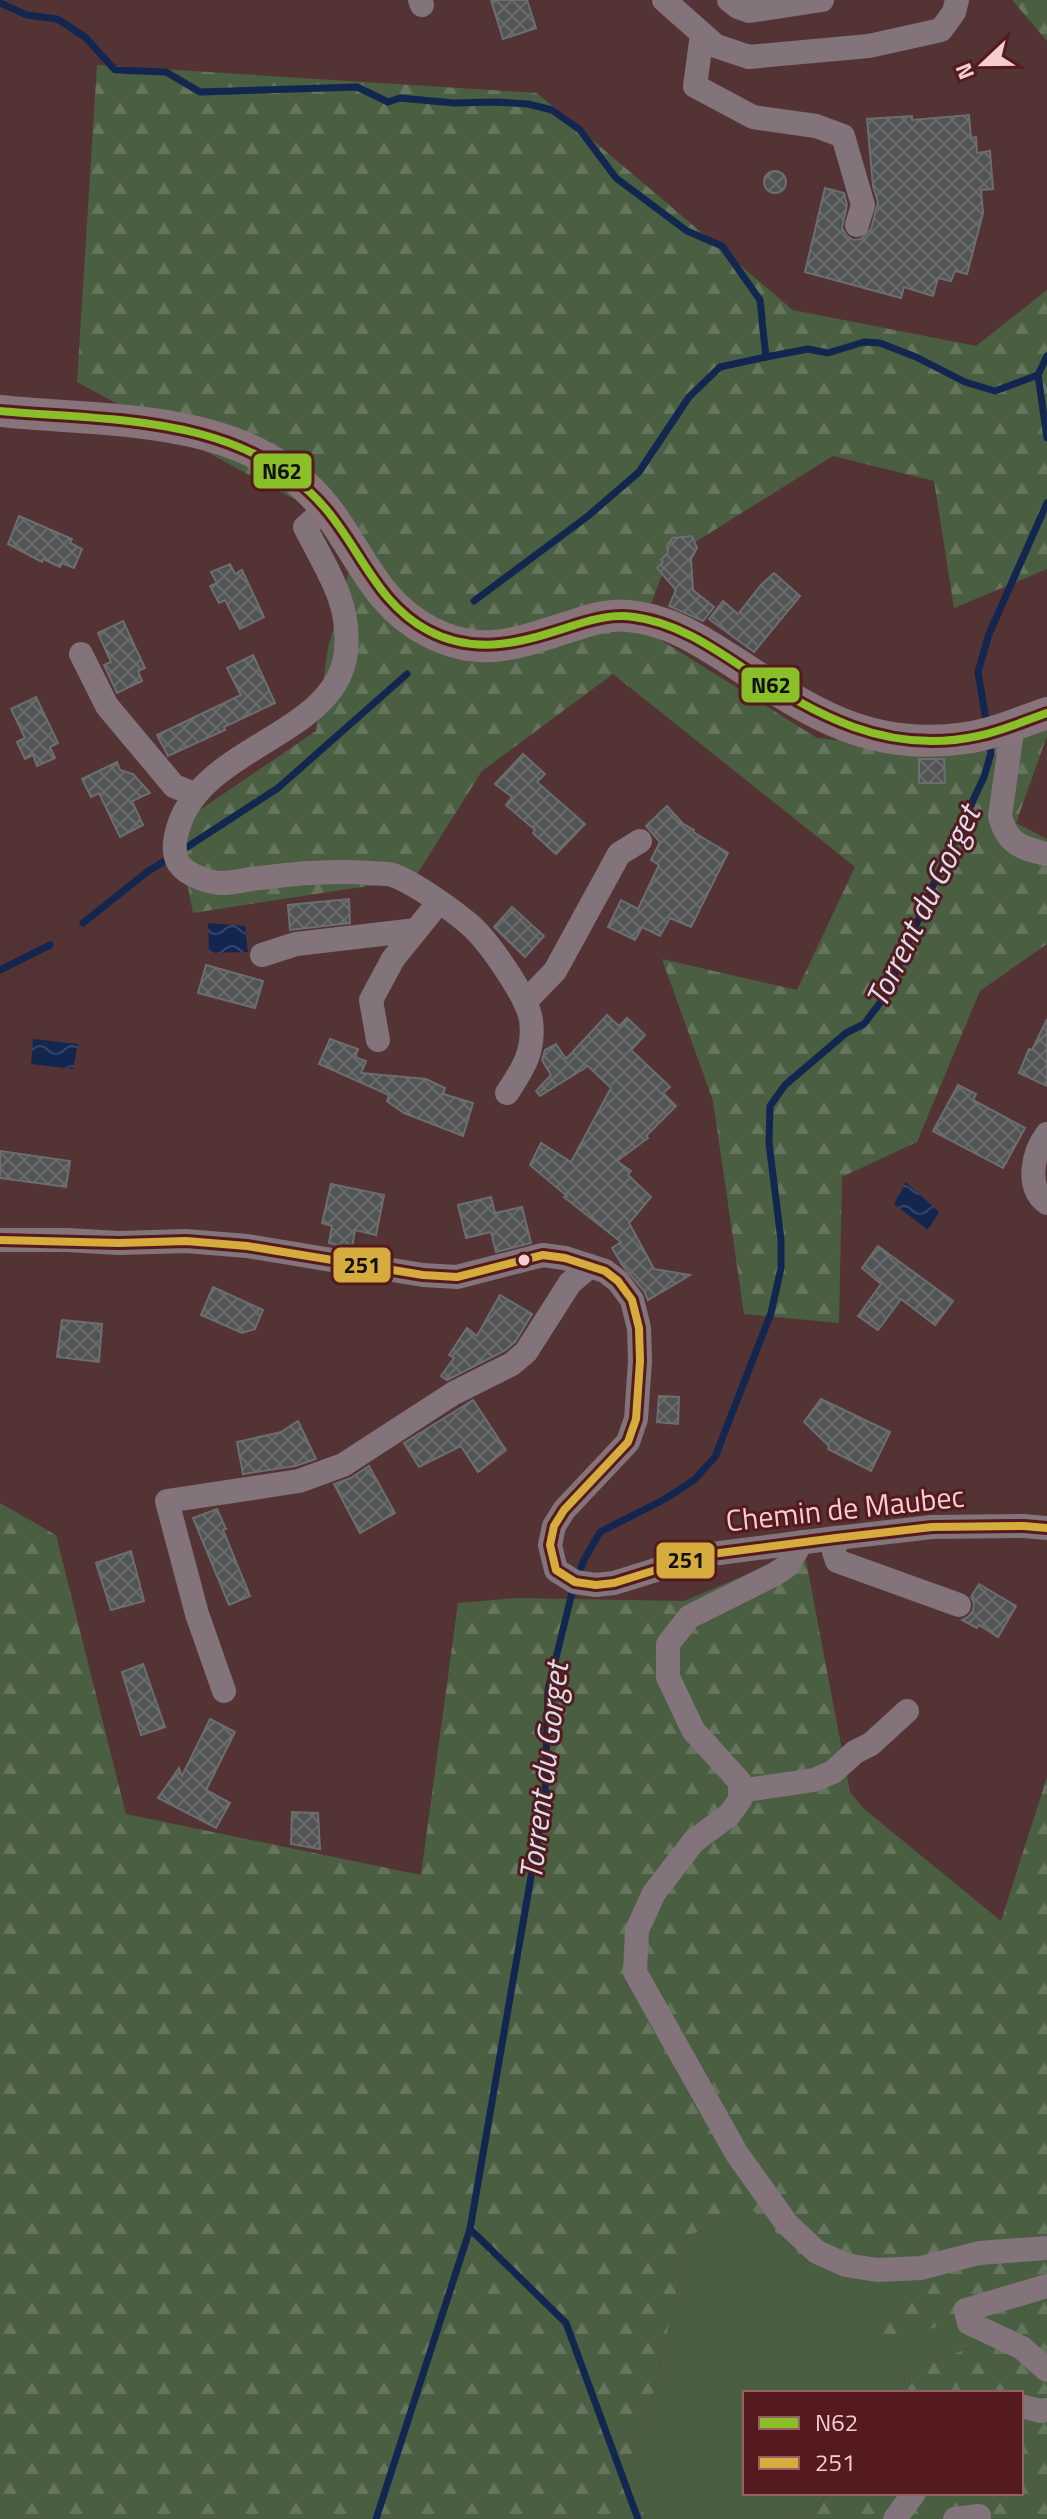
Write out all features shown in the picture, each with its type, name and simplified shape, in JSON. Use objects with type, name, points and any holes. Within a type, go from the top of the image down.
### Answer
[{"type":"main road","points":[[0,411],[187,429],[253,452],[302,485],[326,509],[365,572],[391,604],[427,631],[468,647],[503,646],[594,619],[625,615],[657,620],[702,641],[803,707],[865,734],[886,739],[968,738],[1047,713]]},
{"type":"street","points":[[664,0],[716,46],[749,57],[869,46],[941,30],[954,12],[957,0]]},
{"type":"street","points":[[729,0],[749,11],[822,0]]},
{"type":"street","points":[[702,34],[695,86],[753,117],[816,126],[843,136],[863,205],[857,225]]},
{"type":"street","points":[[326,509],[305,527],[342,599],[346,654],[338,677],[326,696],[303,718],[215,774],[194,794],[179,820],[176,854],[194,876],[219,883],[339,871],[391,875],[439,902],[472,926],[507,971],[525,1002],[531,1019],[527,1062],[507,1093]]},
{"type":"street","points":[[81,654],[107,706],[174,786],[194,794]]},
{"type":"street","points":[[1007,727],[1000,816],[1004,831],[1013,843],[1047,854]]},
{"type":"street","points":[[525,1002],[555,971],[619,854],[640,841]]},
{"type":"street","points":[[378,1040],[371,1000],[393,959],[439,902]]},
{"type":"street","points":[[262,955],[296,944],[416,930]]},
{"type":"street","points":[[1047,1134],[1038,1146],[1034,1166],[1034,1182],[1041,1199],[1047,1203]]},
{"type":"street","name":"Chemin de Maubec","points":[[0,1240],[202,1242],[446,1276],[476,1273],[543,1255],[565,1258],[605,1271],[618,1281],[632,1300],[639,1328],[636,1419],[628,1442],[564,1510],[554,1526],[550,1545],[556,1570],[575,1582],[596,1585],[614,1583],[704,1555],[836,1538],[945,1526],[1047,1528]]},
{"type":"street","points":[[224,1691],[197,1614],[167,1501],[299,1481],[343,1465],[454,1393],[512,1364],[526,1352],[570,1283],[590,1266]]},
{"type":"street","points":[[836,1538],[834,1552],[837,1561],[959,1605]]},
{"type":"street","points":[[802,1542],[787,1566],[689,1617],[668,1644],[668,1677],[693,1730],[740,1782],[740,1800],[729,1815],[694,1841],[654,1893],[637,1930],[635,1972],[737,2154],[787,2224],[817,2252],[846,2265],[877,2270],[921,2268],[979,2253],[1047,2248]]},
{"type":"street","points":[[740,1791],[814,1780],[833,1772],[855,1752],[871,1744],[907,1711]]},
{"type":"street","points":[[1047,2286],[966,2310],[969,2323],[1022,2348],[1047,2370]]},
{"type":"street","points":[[1023,2407],[1047,2410]]},
{"type":"street","points":[[895,2519],[913,2495]]},
{"type":"green space","points":[[1012,0],[1047,0],[1047,41]]},
{"type":"green space","points":[[97,65],[537,93],[793,310],[976,346],[1047,290],[1047,569],[954,608],[934,481],[833,456],[668,559],[642,628],[817,738],[954,752],[1047,729],[1016,823],[1047,839],[1047,944],[980,991],[917,1142],[842,1177],[839,1323],[744,1314],[713,1101],[662,959],[797,990],[855,867],[613,674],[482,771],[414,879],[193,913],[176,826],[316,731],[328,648],[359,534],[77,382]]},
{"type":"green space","points":[[0,1503],[56,1535],[126,1814],[421,1875],[458,1603],[517,1598],[684,1601],[804,1550],[850,1792],[863,1808],[1001,1921],[1047,1777],[1047,2519],[798,2519],[828,2495],[1023,2495],[1023,2391],[903,2391],[905,2375],[988,2339],[984,2310],[880,2347],[871,2324],[908,2285],[808,2263],[752,2210],[690,2235],[652,2399],[628,2465],[646,2519],[0,2519]]},
{"type":"green space","points":[[752,2210],[808,2263],[909,2285],[871,2324],[984,2309],[988,2339],[905,2375],[903,2391],[743,2391],[743,2495],[828,2495],[798,2519],[646,2519],[628,2465],[652,2399],[690,2235]]},
{"type":"water","points":[[208,923],[245,926],[248,952],[209,953]]},
{"type":"water","points":[[33,1039],[78,1044],[73,1069],[31,1064]]},
{"type":"water","points":[[906,1182],[939,1212],[928,1230],[894,1204]]},
{"type":"building","points":[[491,0],[527,0],[536,28],[503,39]]},
{"type":"building","points":[[969,115],[971,138],[976,137],[977,153],[990,151],[993,189],[981,190],[983,213],[967,274],[955,271],[951,281],[938,278],[933,296],[904,287],[901,298],[805,272],[825,188],[844,193],[847,205],[842,228],[847,236],[853,240],[861,239],[871,229],[878,202],[873,186],[867,119],[912,116],[912,120]]},
{"type":"building","points":[[775,171],[783,174],[786,182],[783,190],[775,193],[767,190],[764,182],[767,174]]},
{"type":"building","points":[[19,516],[72,539],[70,543],[82,549],[74,568],[62,563],[60,567],[43,559],[42,562],[8,544]]},
{"type":"building","points":[[692,536],[697,548],[691,559],[693,590],[714,607],[703,621],[669,606],[676,590],[657,568],[668,553],[667,545],[673,538]]},
{"type":"building","points":[[230,564],[235,574],[242,570],[264,617],[240,629],[225,600],[219,603],[210,586],[217,583],[211,572]]},
{"type":"building","points":[[774,573],[800,596],[754,652],[709,619],[723,601],[738,614]]},
{"type":"building","points":[[123,621],[145,668],[138,671],[142,681],[117,693],[104,665],[111,662],[98,633]]},
{"type":"building","points":[[253,655],[275,703],[168,756],[157,735],[241,695],[227,668]]},
{"type":"building","points":[[36,697],[58,743],[50,747],[55,758],[37,766],[33,755],[25,759],[17,742],[25,738],[11,709]]},
{"type":"building","points":[[523,754],[545,774],[537,782],[585,824],[556,854],[533,833],[535,830],[506,805],[512,797],[495,784]]},
{"type":"building","points":[[919,759],[944,759],[945,783],[919,783]]},
{"type":"building","points":[[117,762],[120,770],[133,774],[150,793],[132,801],[143,825],[120,837],[99,793],[91,797],[82,779]]},
{"type":"building","points":[[667,806],[693,832],[728,853],[691,927],[670,918],[660,936],[642,927],[635,940],[608,927],[621,900],[638,909],[659,865],[651,860],[660,842],[646,826]]},
{"type":"building","points":[[349,899],[350,923],[290,930],[288,905]]},
{"type":"building","points":[[512,907],[544,936],[525,957],[494,927]]},
{"type":"building","points":[[206,965],[263,981],[255,1008],[198,993]]},
{"type":"building","points":[[607,1015],[619,1026],[627,1018],[645,1035],[631,1050],[670,1087],[663,1093],[676,1106],[646,1136],[648,1138],[617,1161],[631,1171],[628,1175],[651,1197],[629,1223],[654,1269],[690,1275],[648,1300],[612,1248],[621,1242],[564,1197],[567,1196],[530,1165],[541,1143],[571,1162],[611,1088],[588,1066],[540,1096],[536,1091],[551,1075],[542,1060],[545,1050],[556,1044],[566,1059]]},
{"type":"building","points":[[1047,1019],[1047,1086],[1019,1073]]},
{"type":"building","points":[[330,1039],[358,1049],[355,1057],[366,1061],[361,1073],[426,1079],[445,1088],[443,1094],[473,1103],[463,1136],[404,1113],[387,1101],[389,1095],[319,1064]]},
{"type":"building","points":[[958,1085],[976,1094],[973,1100],[1025,1128],[1003,1168],[933,1131]]},
{"type":"building","points":[[0,1151],[70,1161],[66,1187],[0,1178]]},
{"type":"building","points":[[331,1184],[384,1195],[376,1235],[355,1230],[352,1248],[329,1243],[332,1226],[322,1223]]},
{"type":"building","points":[[491,1197],[495,1213],[522,1207],[531,1243],[496,1252],[491,1232],[466,1238],[458,1205]]},
{"type":"building","points":[[878,1246],[953,1301],[935,1325],[901,1299],[878,1330],[858,1316],[881,1284],[862,1268]]},
{"type":"building","points":[[213,1287],[263,1310],[255,1329],[242,1333],[201,1315]]},
{"type":"building","points":[[500,1295],[532,1314],[515,1342],[504,1351],[447,1380],[441,1376],[454,1358],[449,1355],[467,1328],[477,1336]]},
{"type":"building","points":[[62,1320],[102,1324],[99,1362],[57,1357]]},
{"type":"building","points":[[659,1396],[679,1397],[678,1424],[657,1422]]},
{"type":"building","points":[[821,1399],[890,1432],[871,1471],[828,1449],[829,1446],[804,1422]]},
{"type":"building","points":[[473,1400],[506,1450],[478,1472],[461,1446],[419,1467],[404,1443]]},
{"type":"building","points":[[298,1421],[316,1459],[295,1466],[243,1474],[237,1442],[281,1432]]},
{"type":"building","points":[[369,1466],[395,1513],[360,1533],[334,1484],[351,1478]]},
{"type":"building","points":[[217,1509],[250,1596],[229,1605],[193,1518]]},
{"type":"building","points":[[131,1551],[144,1601],[111,1610],[96,1563]]},
{"type":"building","points":[[979,1584],[1016,1606],[998,1637],[979,1625],[977,1628],[962,1620],[973,1611],[971,1597]]},
{"type":"building","points":[[143,1664],[165,1727],[141,1735],[122,1672]]},
{"type":"building","points":[[210,1719],[235,1732],[206,1790],[230,1803],[216,1828],[158,1798],[179,1768],[182,1776]]},
{"type":"building","points":[[292,1812],[318,1813],[320,1849],[291,1844]]},
{"type":"waterway","points":[[0,3],[27,15],[57,19],[86,38],[115,70],[166,72],[200,92],[357,87],[388,102],[400,98],[454,103],[496,102],[528,104],[552,110],[580,130],[616,178],[687,231],[722,246],[760,300],[762,318]]},
{"type":"waterway","points":[[762,321],[766,357],[808,349],[828,353],[864,342],[880,343],[965,382],[995,391],[1038,375],[1047,356]]},
{"type":"waterway","points":[[474,601],[588,516],[639,472],[689,397],[720,367],[766,357]]},
{"type":"waterway","name":"Torrent du Gorget","points":[[1038,375],[1047,438]]},
{"type":"waterway","name":"Torrent du Gorget","points":[[987,726],[978,672],[989,634],[1047,503]]},
{"type":"waterway","points":[[181,851],[278,788],[407,674]]},
{"type":"waterway","name":"Torrent du Gorget","points":[[376,2519],[470,2229],[545,1796],[548,1690],[573,1589],[584,1560],[600,1532],[665,1499],[694,1480],[715,1457],[771,1313],[781,1268],[781,1240],[769,1143],[770,1106],[785,1085],[846,1033],[864,1024],[886,995],[984,777],[991,753],[989,742]]},
{"type":"waterway","points":[[83,923],[147,872],[171,857]]},
{"type":"waterway","points":[[0,970],[50,945]]},
{"type":"waterway","points":[[470,2229],[566,2323],[638,2519]]},
{"type":"transit line","name":"N62","points":[[0,411],[131,421],[174,428],[216,439],[256,455],[292,477],[325,508],[396,606],[411,620],[447,639],[484,645],[502,644],[596,619],[634,617],[663,624],[691,636],[797,701],[854,727],[883,736],[945,741],[987,734],[1047,713]]},
{"type":"transit line","name":"251","points":[[0,1240],[186,1241],[247,1246],[423,1275],[457,1277],[543,1255],[565,1258],[605,1271],[618,1281],[632,1300],[639,1328],[636,1419],[628,1442],[564,1510],[554,1526],[550,1545],[556,1570],[575,1582],[596,1585],[614,1583],[704,1555],[932,1527],[1047,1528]]}]
